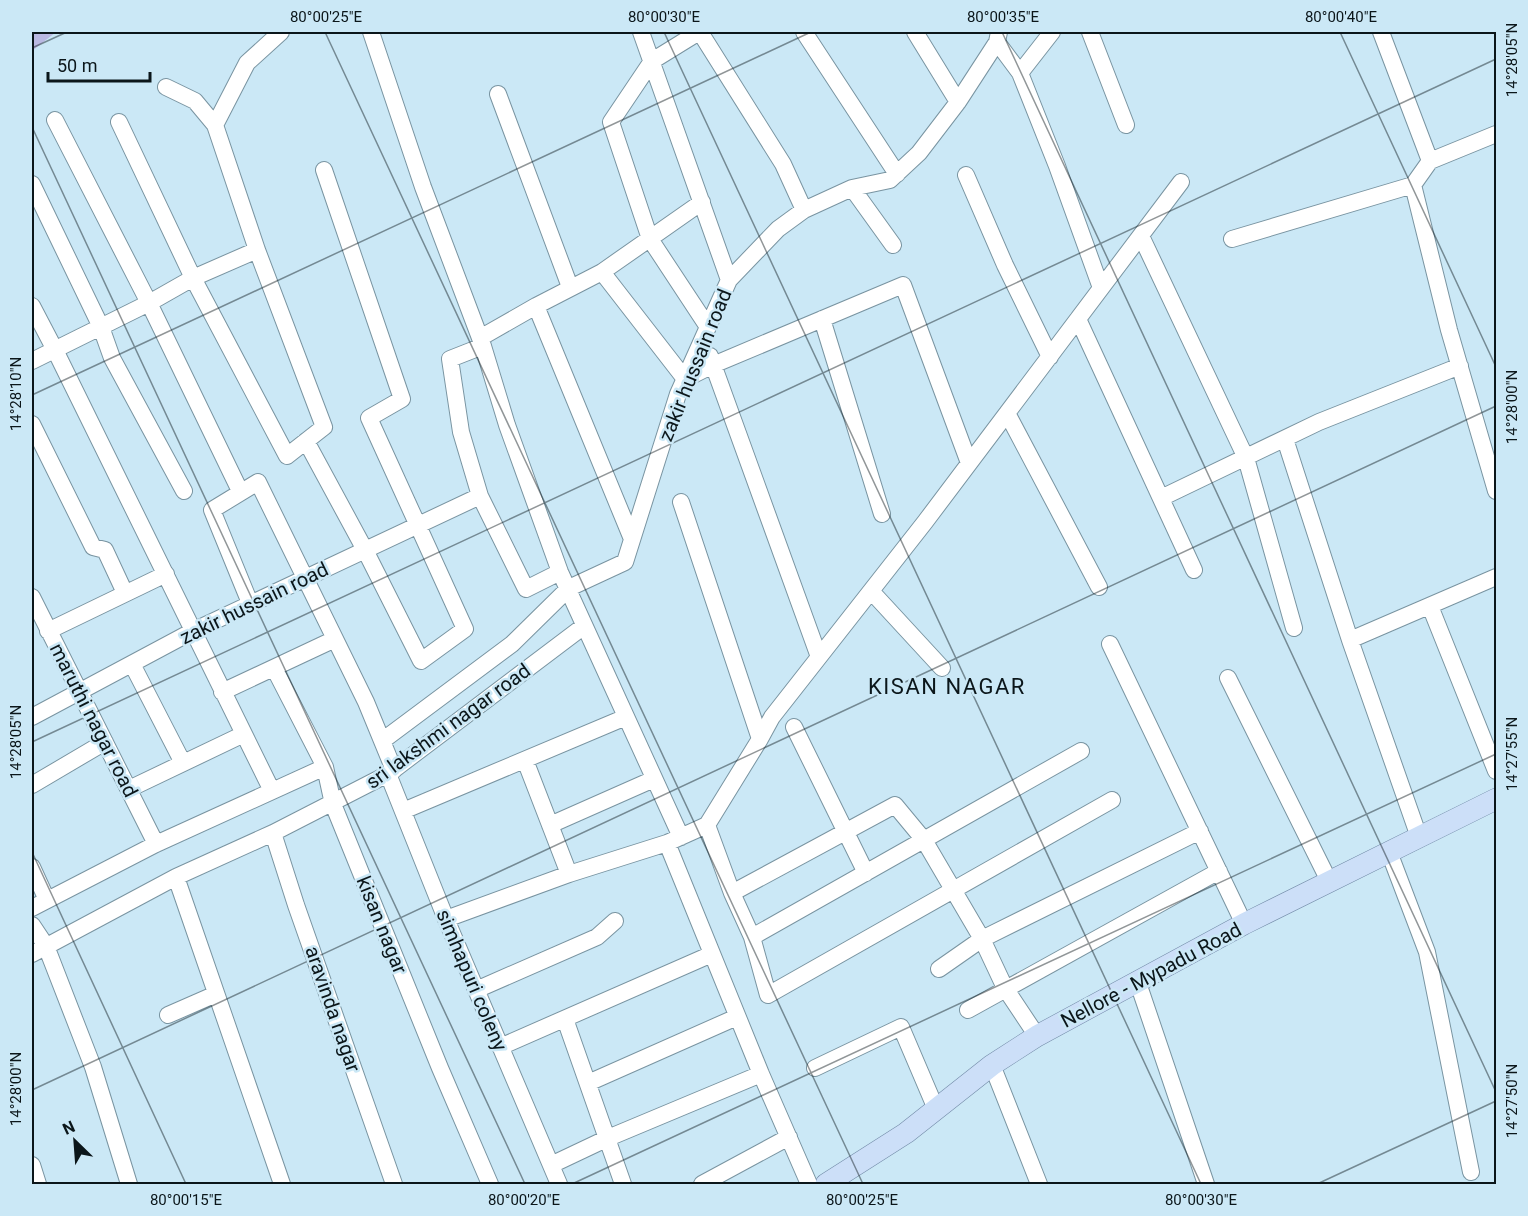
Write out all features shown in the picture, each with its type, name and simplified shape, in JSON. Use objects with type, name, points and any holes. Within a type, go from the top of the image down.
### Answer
[{"type":"main road","name":"Nellore - Mypadu Road","points":[[838,1180],[906,1132],[992,1065],[1037,1036],[1244,924],[1497,799]]},
{"type":"street","points":[[215,126],[247,63],[281,32]]},
{"type":"street","points":[[371,32],[423,187],[481,342],[507,424],[560,572],[654,779],[712,954],[809,1185]]},
{"type":"street","name":"zakir hussain road","points":[[641,32],[729,280]]},
{"type":"street","points":[[804,210],[783,164],[700,32],[652,61],[611,122],[650,239],[706,332],[713,365],[819,657]]},
{"type":"street","points":[[804,32],[897,174]]},
{"type":"street","points":[[915,32],[958,102]]},
{"type":"street","points":[[1020,73],[1052,32]]},
{"type":"street","points":[[1090,32],[1126,124]]},
{"type":"street","points":[[1381,32],[1430,161]]},
{"type":"street","name":"zakir hussain road","points":[[382,741],[512,644],[569,588],[625,562],[678,394],[729,280],[778,229],[804,210],[852,188],[890,180],[897,174],[919,153],[958,102],[998,37],[1020,73],[1057,166],[1101,288]]},
{"type":"street","points":[[119,123],[193,278],[287,456],[324,427],[257,250],[215,126],[195,101],[166,87]]},
{"type":"street","points":[[498,94],[570,288]]},
{"type":"street","points":[[55,120],[240,491],[212,510],[250,603]]},
{"type":"street","points":[[1232,239],[1413,185],[1430,161],[1497,135]]},
{"type":"street","points":[[306,441],[421,661],[465,629],[369,418],[402,399],[324,170]]},
{"type":"street","points":[[966,175],[1005,265],[1050,357]]},
{"type":"street","points":[[446,920],[569,874],[674,840],[706,825],[772,717],[1008,413],[1181,182]]},
{"type":"street","points":[[32,184],[101,327],[112,358],[184,491]]},
{"type":"street","points":[[1413,185],[1460,366],[1497,491]]},
{"type":"street","points":[[852,188],[893,245]]},
{"type":"street","points":[[560,572],[526,590],[480,496],[461,432],[450,359],[536,306],[602,272],[702,202]]},
{"type":"street","points":[[1141,236],[1246,458],[1294,628]]},
{"type":"street","points":[[32,361],[193,278],[257,250]]},
{"type":"street","points":[[602,272],[685,379],[903,285],[969,463]]},
{"type":"street","points":[[32,306],[272,791]]},
{"type":"street","points":[[536,306],[632,539]]},
{"type":"street","points":[[822,319],[882,514]]},
{"type":"street","points":[[1078,319],[1194,570]]},
{"type":"street","points":[[1161,498],[1319,422],[1460,366]]},
{"type":"street","points":[[1008,413],[1099,587]]},
{"type":"street","points":[[32,424],[93,547],[105,550],[125,593]]},
{"type":"street","points":[[1285,439],[1350,640],[1419,837]]},
{"type":"street","name":"simhapuri coleny","points":[[240,491],[258,482],[366,702],[382,741],[403,811],[446,920],[559,1185]]},
{"type":"street","name":"zakir hussain road","points":[[32,717],[193,631],[480,496]]},
{"type":"street","points":[[681,502],[760,739]]},
{"type":"street","points":[[48,631],[166,574]]},
{"type":"street","points":[[1350,640],[1497,578]]},
{"type":"street","points":[[871,591],[942,668]]},
{"type":"street","name":"maruthi nagar road","points":[[32,597],[156,844]]},
{"type":"street","points":[[1430,606],[1497,771]]},
{"type":"street","name":"sri lakshmi nagar road","points":[[39,950],[176,877],[333,804],[391,772],[584,626]]},
{"type":"street","points":[[222,692],[335,639]]},
{"type":"street","points":[[1110,644],[1244,924]]},
{"type":"street","points":[[132,664],[183,763]]},
{"type":"street","name":"kisan nagar","points":[[274,668],[325,767],[333,804],[490,1185]]},
{"type":"street","points":[[1228,678],[1330,882]]},
{"type":"street","points":[[403,811],[626,717]]},
{"type":"street","points":[[794,727],[866,873]]},
{"type":"street","points":[[129,789],[244,734]]},
{"type":"street","points":[[32,785],[105,742]]},
{"type":"street","points":[[752,937],[1081,751]]},
{"type":"street","points":[[525,760],[569,874]]},
{"type":"street","points":[[32,908],[156,844],[325,767]]},
{"type":"street","points":[[550,825],[654,779]]},
{"type":"street","points":[[706,825],[752,937],[768,995],[1112,800]]},
{"type":"street","points":[[732,893],[895,805],[924,840],[982,939],[1005,988],[1037,1036]]},
{"type":"street","points":[[939,969],[982,939],[1200,831]]},
{"type":"street","name":"aravinda nagar","points":[[273,833],[394,1185]]},
{"type":"street","points":[[1389,852],[1427,952],[1471,1172]]},
{"type":"street","points":[[32,867],[47,900]]},
{"type":"street","points":[[968,1010],[1219,872]]},
{"type":"street","points":[[176,877],[282,1185]]},
{"type":"street","points":[[476,990],[597,937],[615,921]]},
{"type":"street","points":[[32,925],[39,950],[93,1067],[129,1185]]},
{"type":"street","points":[[500,1047],[712,954]]},
{"type":"street","points":[[1137,980],[1206,1185]]},
{"type":"street","points":[[168,1015],[216,994]]},
{"type":"street","points":[[588,1083],[737,1017]]},
{"type":"street","points":[[565,1019],[623,1185]]},
{"type":"street","points":[[815,1068],[901,1027],[936,1109]]},
{"type":"street","points":[[992,1065],[1039,1185]]},
{"type":"street","points":[[550,1165],[608,1138],[761,1074]]},
{"type":"street","points":[[702,1185],[789,1137]]},
{"type":"water","points":[[32,32],[56,32],[32,51]]},
{"type":"district","name":"KISAN NAGAR","points":[[947,686]]}]
